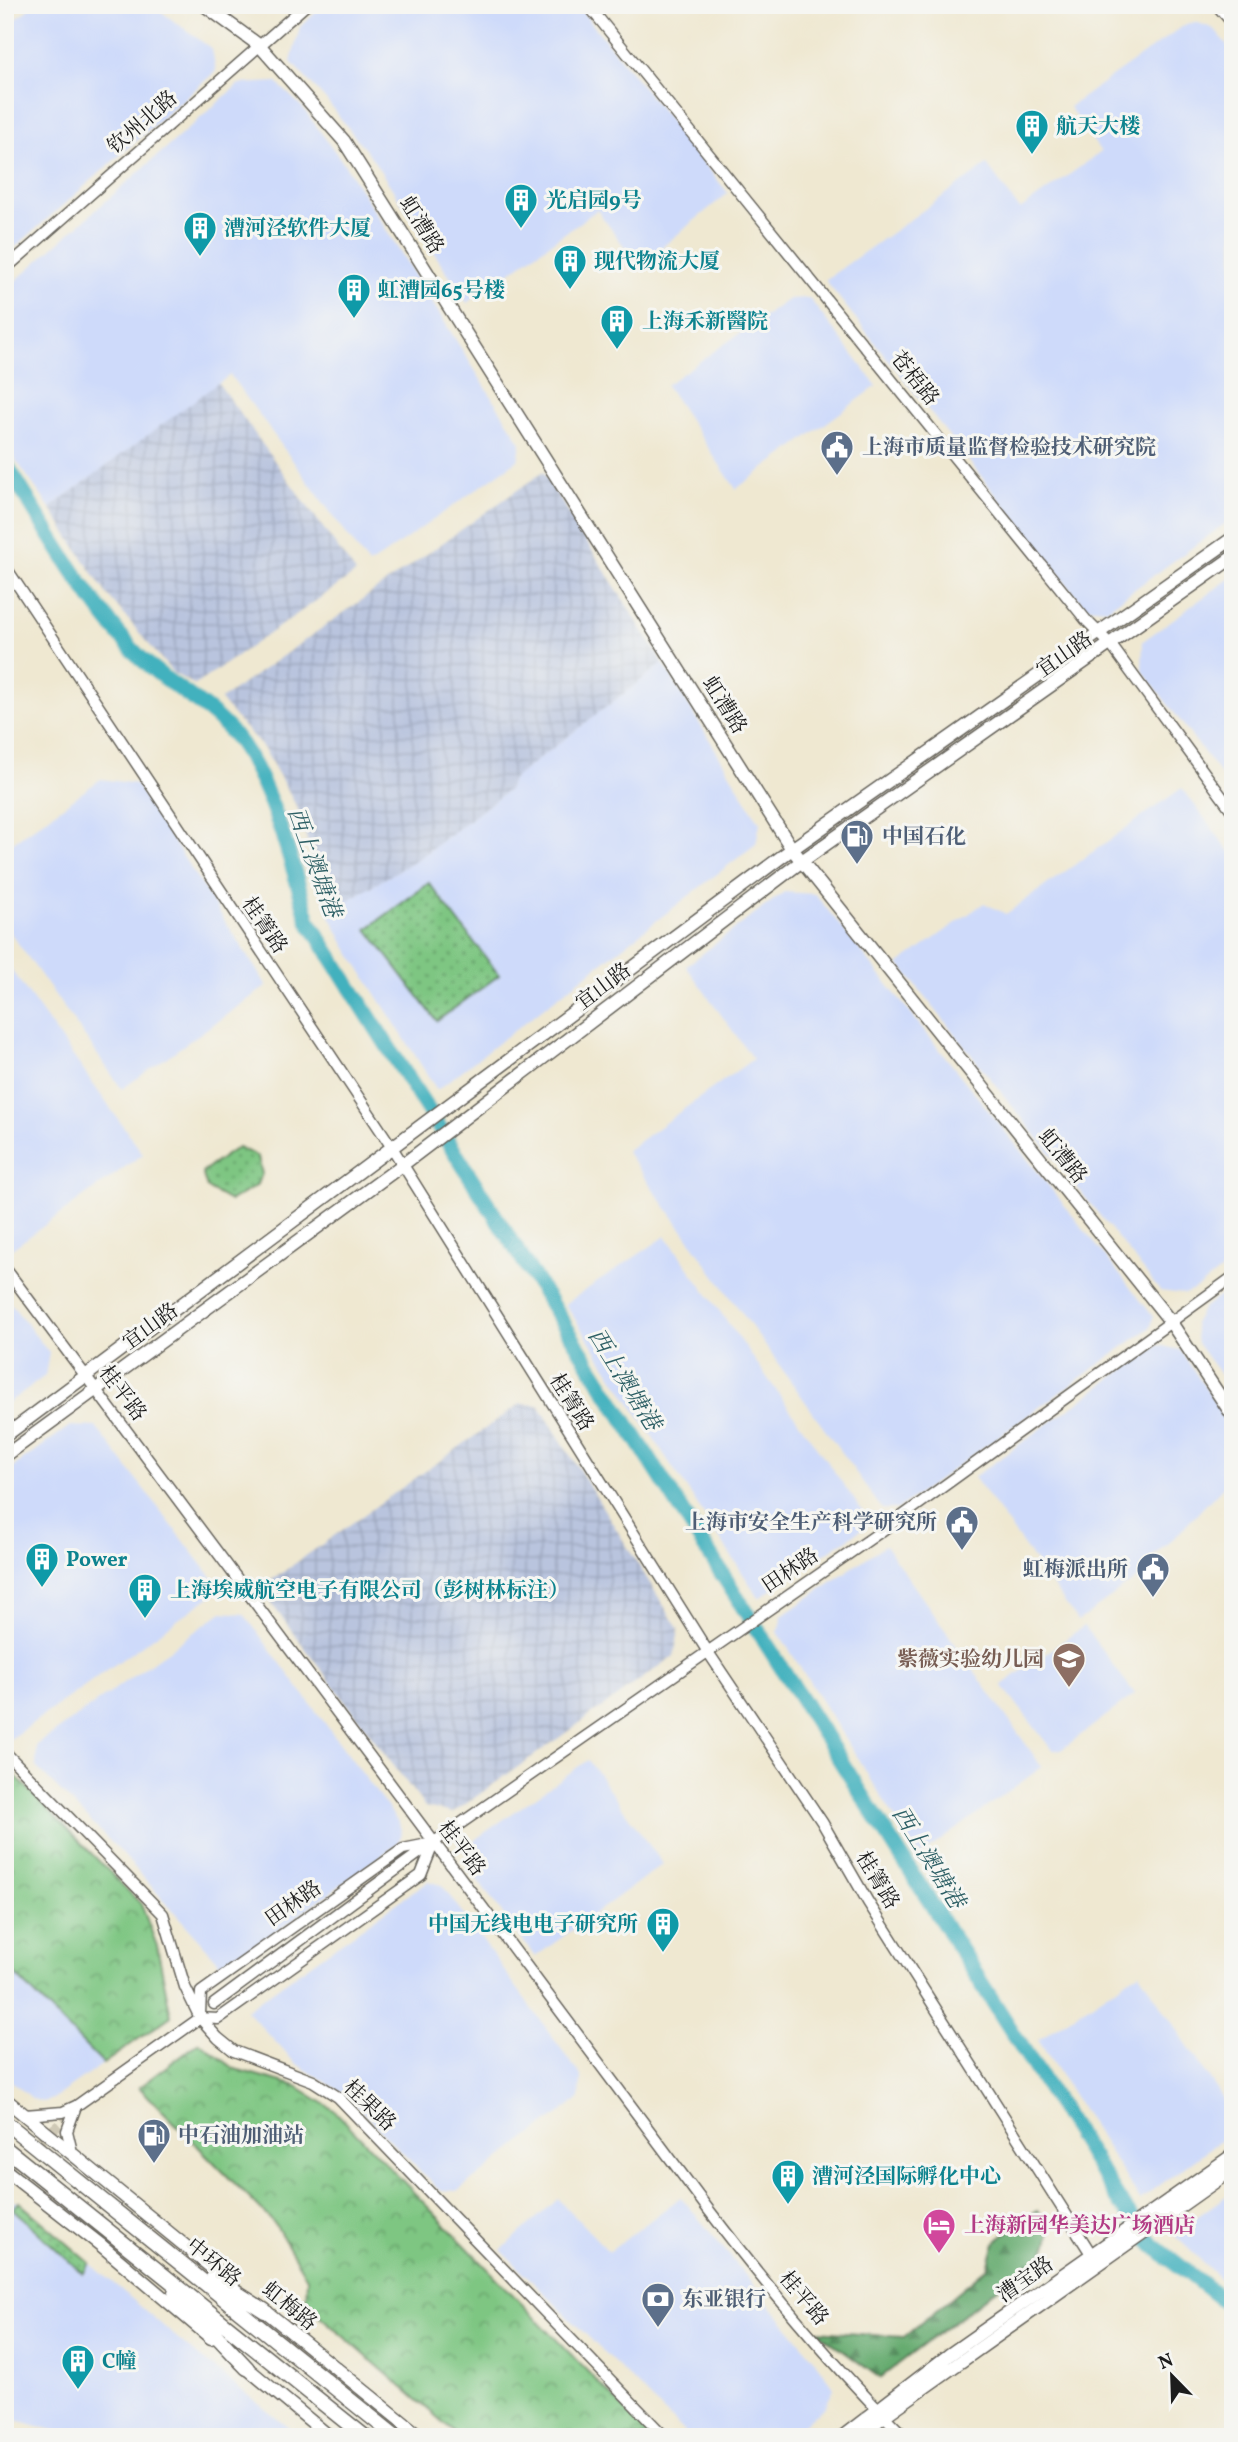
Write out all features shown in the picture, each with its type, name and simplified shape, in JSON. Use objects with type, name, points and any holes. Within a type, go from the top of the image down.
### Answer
[{"type":"highway","name":"中环路","points":[[5,2122],[396,2437]]},
{"type":"highway","name":"中环路","points":[[5,2148],[365,2437]]},
{"type":"highway","points":[[153,2240],[265,2311]]},
{"type":"highway","points":[[140,2256],[247,2368]]},
{"type":"main road","name":"虹漕路","points":[[204,5],[260,46],[325,117],[370,179],[792,849],[1170,1321],[1233,1416]]},
{"type":"main road","points":[[1218,5],[1233,22]]},
{"type":"main road","name":"宜山路","points":[[5,1436],[418,1131],[792,849],[1233,538]]},
{"type":"main road","name":"宜山路","points":[[5,1455],[401,1166],[802,862],[1233,557]]},
{"type":"main road","name":"虹梅路","points":[[5,2099],[421,2437]]},
{"type":"main road","name":"漕宝路","points":[[1156,2218],[1233,2155]]},
{"type":"main road","name":"漕宝路","points":[[842,2437],[1156,2218],[1233,2169]]},
{"type":"main road","points":[[5,2170],[103,2246],[330,2437]]},
{"type":"main road","name":"漕宝路","points":[[859,2437],[880,2412]]},
{"type":"street","name":"钦州北路","points":[[5,269],[306,5]]},
{"type":"street","name":"苍梧路","points":[[588,5],[1086,620],[1111,645],[1233,812]]},
{"type":"street","name":"桂箐路","points":[[5,565],[393,1149],[401,1166],[708,1652],[822,1822],[868,1902],[1095,2260]]},
{"type":"street","name":"桂平路","points":[[5,1268],[724,2231],[792,2314],[905,2437]]},
{"type":"street","name":"田林路","points":[[214,2004],[434,1842],[883,1530],[1233,1276]]},
{"type":"street","name":"桂果路","points":[[5,1752],[163,1914],[186,1987],[200,2018],[234,2052],[313,2081],[338,2097],[665,2437]]},
{"type":"street","name":"田林路","points":[[200,2018],[201,1992],[403,1849],[434,1842]]},
{"type":"street","points":[[25,2115],[63,2112],[76,2106],[200,2018],[218,2019],[421,1875],[434,1842]]},
{"type":"street","points":[[72,2152],[67,2131],[76,2106]]},
{"type":"street","points":[[5,2182],[20,2182]]},
{"type":"shaded area","points":[[33,5],[152,5],[212,49],[216,71],[5,256],[5,29]]},
{"type":"shaded area","points":[[324,5],[577,5],[728,193],[639,266],[597,210],[467,303],[372,158],[326,100],[291,62],[300,27]]},
{"type":"shaded area","points":[[1196,22],[1214,29],[1233,52],[1233,518],[1107,609],[1085,607],[825,280],[987,165],[1020,210],[1101,152],[1069,107],[1186,24]]},
{"type":"shaded area","points":[[276,82],[302,107],[347,168],[521,443],[518,460],[369,565],[230,375],[50,508],[5,445],[5,290],[239,84]]},
{"type":"shaded area","points":[[809,298],[877,386],[736,489],[666,385],[789,299]]},
{"type":"shaded area","points":[[218,383],[356,573],[195,685],[173,673],[106,593],[50,508]]},
{"type":"shaded area","points":[[543,472],[663,663],[511,780],[509,789],[419,858],[328,912],[298,809],[264,749],[220,700]]},
{"type":"shaded area","points":[[1233,576],[1233,791],[1142,670],[1143,641]]},
{"type":"shaded area","points":[[663,663],[760,823],[756,844],[437,1090],[345,945],[328,912],[419,858],[509,789],[511,780]]},
{"type":"shaded area","points":[[101,779],[136,784],[267,986],[122,1089],[5,925],[5,848]]},
{"type":"shaded area","points":[[1182,788],[1229,851],[1233,849],[1233,1262],[1194,1290],[1184,1294],[1160,1291],[899,964],[984,903],[1006,914]]},
{"type":"shaded area","points":[[784,892],[815,894],[1153,1316],[1151,1327],[898,1509],[882,1509],[626,1151],[753,1059],[686,966]]},
{"type":"shaded area","points":[[5,961],[143,1154],[5,1254]]},
{"type":"shaded area","points":[[666,1236],[871,1523],[759,1598],[565,1304]]},
{"type":"shaded area","points":[[1233,1287],[1233,1392],[1197,1343],[1194,1324],[1203,1308]]},
{"type":"shaded area","points":[[5,1296],[49,1353],[45,1376],[5,1405]]},
{"type":"shaded area","points":[[1158,1345],[1180,1350],[1233,1429],[1233,1476],[1176,1536],[1153,1556],[1157,1564],[1078,1621],[974,1477]]},
{"type":"shaded area","points":[[520,1404],[539,1405],[679,1630],[674,1656],[453,1813],[425,1807],[268,1599],[269,1582]]},
{"type":"shaded area","points":[[70,1426],[96,1427],[221,1589],[10,1739],[5,1735],[5,1473]]},
{"type":"shaded area","points":[[885,1545],[1042,1767],[919,1856],[778,1632],[782,1616]]},
{"type":"shaded area","points":[[222,1612],[244,1614],[399,1823],[402,1834],[397,1844],[225,1969],[119,1850],[36,1767],[37,1745]]},
{"type":"shaded area","name":"紫薇实验幼儿园","points":[[1084,1626],[1135,1694],[1061,1750],[1052,1750],[1002,1685]]},
{"type":"shaded area","points":[[588,1760],[663,1864],[535,1957],[470,1870],[473,1841]]},
{"type":"shaded area","points":[[428,1881],[442,1885],[581,2076],[580,2098],[458,2191],[439,2190],[345,2094],[295,2063],[246,2010]]},
{"type":"shaded area","points":[[5,1965],[103,2064],[53,2099],[43,2102],[33,2099],[5,2076]]},
{"type":"shaded area","points":[[1139,1972],[1233,2114],[1233,2131],[1140,2200],[1038,2040]]},
{"type":"shaded area","points":[[1233,2191],[1233,2291],[1173,2234]]},
{"type":"shaded area","points":[[681,2197],[816,2361],[834,2387],[826,2406],[787,2437],[689,2437],[501,2250],[558,2199],[609,2252]]},
{"type":"shaded area","points":[[5,2200],[19,2202],[197,2355],[300,2437],[79,2437],[5,2417]]},
{"type":"green space","points":[[429,883],[499,975],[437,1021],[367,929]]},
{"type":"green space","points":[[238,1147],[258,1157],[262,1174],[256,1186],[230,1201],[207,1188],[202,1172]]},
{"type":"green space","points":[[5,1765],[141,1904],[157,1946],[171,2016],[103,2064],[5,1964]]},
{"type":"green space","points":[[199,2042],[235,2069],[296,2086],[334,2110],[651,2437],[460,2437],[306,2304],[307,2278],[275,2224],[139,2087]]},
{"type":"green space","points":[[19,2202],[90,2263],[83,2274],[13,2209]]},
{"type":"green space","points":[[1037,2210],[1050,2230],[1044,2253],[880,2378],[816,2331],[904,2337],[988,2267],[995,2242]]},
{"type":"waterway","name":"西上澳塘港","points":[[5,463],[65,559],[114,628],[160,675],[222,722],[246,752],[267,792],[309,922],[1122,2205],[1153,2245],[1233,2308]]},
{"type":"tunnel","points":[[5,2169],[76,2111]]},
{"type":"place","name":"航天大楼","points":[[1032,156]]},
{"type":"place","name":"光启园9号","points":[[521,230]]},
{"type":"place","name":"漕河泾软件大厦","points":[[200,258]]},
{"type":"place","name":"现代物流大厦","points":[[570,291]]},
{"type":"place","name":"虹漕园65号楼","points":[[354,320]]},
{"type":"place","name":"上海禾新醫院","points":[[617,351]]},
{"type":"place","name":"上海市质量监督检验技术研究院","points":[[837,477]]},
{"type":"place","name":"中国石化","points":[[857,866]]},
{"type":"place","name":"上海市安全生产科学研究所","points":[[962,1552]]},
{"type":"place","name":"Power","points":[[42,1589]]},
{"type":"place","name":"虹梅派出所","points":[[1153,1599]]},
{"type":"place","name":"上海埃威航空电子有限公司（彭树林标注）","points":[[145,1620]]},
{"type":"place","name":"紫薇实验幼儿园","points":[[1069,1689]]},
{"type":"place","name":"中国无线电电子研究所","points":[[663,1954]]},
{"type":"place","name":"中石油加油站","points":[[154,2165]]},
{"type":"place","name":"漕河泾国际孵化中心","points":[[788,2206]]},
{"type":"place","name":"上海新园华美达广场酒店","points":[[939,2255]]},
{"type":"place","name":"东亚银行","points":[[658,2329]]},
{"type":"place","name":"C幢","points":[[78,2391]]}]
